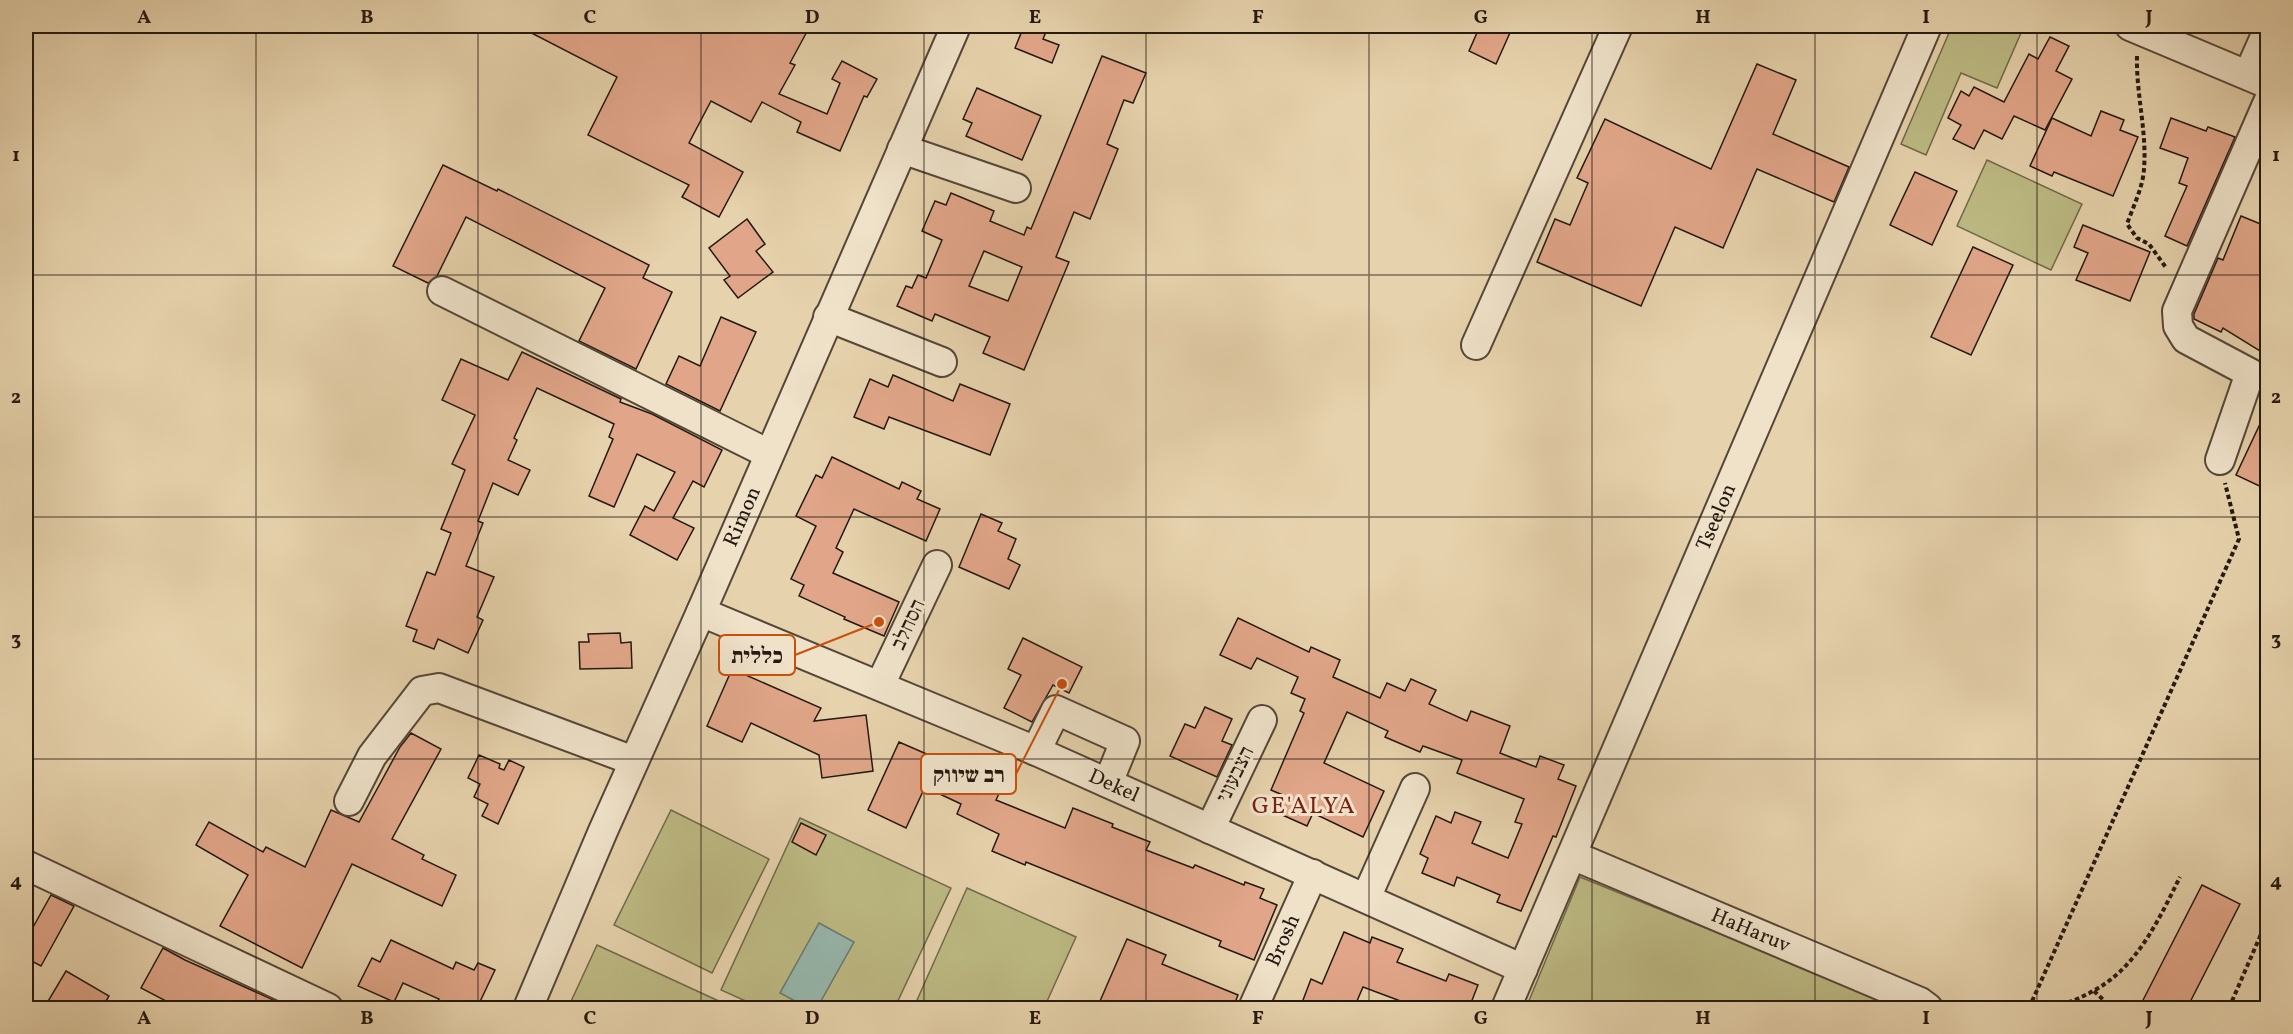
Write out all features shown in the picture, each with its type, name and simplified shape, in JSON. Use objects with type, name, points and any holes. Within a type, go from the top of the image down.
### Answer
[{"type":"street","name":"Rimon","points":[[528,1008],[552,948],[956,26]]},
{"type":"street","points":[[1476,345],[1618,26]]},
{"type":"street","name":"Tseelon","points":[[1506,1008],[1927,26]]},
{"type":"street","points":[[2134,27],[2258,79],[2268,30]]},
{"type":"street","points":[[2220,460],[2250,373],[2186,339],[2178,326],[2177,311],[2268,102]]},
{"type":"street","points":[[902,149],[1016,188]]},
{"type":"street","points":[[442,291],[769,454]]},
{"type":"street","points":[[828,316],[942,362]]},
{"type":"street","name":"הסחלב","points":[[880,686],[937,565]]},
{"type":"street","name":"Dekel","points":[[701,612],[1036,751],[1523,969]]},
{"type":"street","points":[[349,801],[372,756],[422,691],[439,688],[634,761]]},
{"type":"street","points":[[1036,751],[1056,710],[1125,741],[1108,783]]},
{"type":"street","name":"הצבעוני","points":[[1210,829],[1262,720]]},
{"type":"street","points":[[1366,898],[1415,788]]},
{"type":"street","name":"HaHaruv","points":[[1572,855],[1920,1002],[1928,1008]]},
{"type":"street","points":[[26,865],[328,1008]]},
{"type":"street","name":"Brosh","points":[[1253,1008],[1313,874]]},
{"type":"path","points":[[2134,27],[2136,78],[2144,135],[2144,172],[2127,224],[2138,238],[2149,244],[2186,291]]},
{"type":"path","points":[[2030,1008],[2239,539],[2220,460]]},
{"type":"path","points":[[2054,1008],[2094,991],[2116,974],[2149,938],[2181,878]]},
{"type":"path","points":[[2229,1008],[2268,918]]},
{"type":"path","points":[[2094,991],[2112,1008]]},
{"type":"shaded area","points":[[1952,26],[2024,26],[1997,88],[1961,73],[1926,155],[1901,144]]},
{"type":"shaded area","points":[[1987,160],[2082,204],[2051,270],[1957,226]]},
{"type":"shaded area","points":[[671,810],[769,859],[712,973],[614,925]]},
{"type":"shaded area","points":[[800,818],[951,888],[896,1005],[902,1008],[761,1008],[721,990]]},
{"type":"shaded area","points":[[1580,877],[1903,1008],[1526,1008]]},
{"type":"shaded area","points":[[967,888],[1076,937],[1044,1008],[936,1008],[917,1000]]},
{"type":"shaded area","points":[[597,945],[734,1008],[568,1008]]},
{"type":"water","points":[[819,923],[854,942],[817,1008],[808,1008],[780,993]]},
{"type":"building","points":[[518,26],[810,26],[790,63],[795,65],[779,94],[827,114],[840,83],[832,79],[842,61],[877,79],[867,97],[864,96],[840,151],[797,132],[801,122],[762,102],[751,122],[711,101],[689,143],[743,172],[719,217],[682,197],[689,185],[588,135],[617,77]]},
{"type":"building","points":[[1024,26],[1046,32],[1043,39],[1059,45],[1052,63],[1015,48]]},
{"type":"building","points":[[1480,26],[1513,26],[1496,64],[1469,51]]},
{"type":"building","points":[[2050,37],[2069,46],[2056,71],[2072,79],[2045,130],[2014,116],[2002,139],[1984,130],[1974,149],[1953,139],[1961,125],[1948,118],[1961,91],[1969,96],[1974,87],[2004,102],[2029,54],[2038,59]]},
{"type":"building","points":[[1102,56],[1146,73],[1133,103],[1124,100],[1107,144],[1118,149],[1090,219],[1074,212],[1056,257],[1069,262],[1024,370],[983,353],[990,337],[935,314],[932,321],[897,306],[906,286],[912,288],[918,275],[926,278],[942,240],[922,231],[935,201],[946,205],[951,193],[994,211],[990,221],[1024,235],[1027,227],[1031,229]],"holes":[[[984,251],[1022,267],[1008,301],[969,286]]]},
{"type":"building","points":[[1757,64],[1796,80],[1773,134],[1849,167],[1834,202],[1757,169],[1723,248],[1675,227],[1641,306],[1537,262],[1555,219],[1570,225],[1588,183],[1577,178],[1605,119],[1711,169]]},
{"type":"building","points":[[977,88],[1041,116],[1022,160],[966,136],[972,123],[963,119]]},
{"type":"building","points":[[2101,111],[2124,120],[2120,130],[2138,137],[2113,196],[2054,172],[2052,176],[2030,166],[2052,118],[2091,136]]},
{"type":"building","points":[[2171,118],[2206,131],[2208,127],[2235,137],[2187,246],[2165,236],[2187,186],[2179,183],[2188,158],[2160,148]]},
{"type":"building","points":[[443,165],[497,191],[498,189],[649,265],[643,278],[672,292],[636,369],[579,341],[605,288],[466,217],[437,276],[428,283],[393,266]]},
{"type":"building","points":[[1915,172],[1957,191],[1932,245],[1890,225]]},
{"type":"building","points":[[2241,216],[2268,227],[2268,356],[2223,328],[2221,332],[2194,319],[2194,314],[2218,258],[2223,260]]},
{"type":"building","points":[[747,219],[765,244],[756,251],[773,272],[738,298],[724,280],[730,276],[709,248]]},
{"type":"building","points":[[2083,225],[2150,252],[2130,301],[2076,280],[2088,253],[2074,247]]},
{"type":"building","points":[[1973,247],[2013,265],[1971,355],[1931,337]]},
{"type":"building","points":[[721,317],[756,332],[720,411],[666,384],[679,356],[700,366]]},
{"type":"building","points":[[522,352],[722,450],[704,487],[693,481],[673,518],[694,528],[677,560],[630,535],[645,506],[654,511],[675,472],[637,454],[614,507],[589,496],[613,439],[609,437],[614,424],[537,388],[514,438],[517,440],[508,460],[530,470],[518,495],[493,483],[478,521],[483,523],[466,566],[494,577],[477,617],[483,620],[468,653],[438,639],[434,649],[413,641],[417,630],[406,626],[427,572],[435,575],[451,533],[441,529],[465,470],[452,464],[475,415],[442,400],[461,359],[508,380]]},
{"type":"building","points":[[893,375],[953,401],[960,384],[1010,404],[990,455],[889,417],[884,429],[854,417],[870,379],[888,387]]},
{"type":"building","points":[[2268,407],[2268,490],[2236,475]]},
{"type":"building","points":[[832,457],[899,489],[902,482],[921,491],[917,499],[940,509],[926,541],[854,509],[836,548],[843,552],[833,573],[899,602],[884,636],[799,596],[804,585],[791,579],[816,526],[796,516],[816,475],[822,478]]},
{"type":"building","points":[[981,514],[1002,523],[998,531],[1016,539],[1008,559],[1020,565],[1009,589],[959,567]]},
{"type":"building","points":[[1238,618],[1309,652],[1311,647],[1340,660],[1333,677],[1380,698],[1387,683],[1405,691],[1411,679],[1436,690],[1429,704],[1467,721],[1471,711],[1510,726],[1500,753],[1536,767],[1540,756],[1564,765],[1558,779],[1576,786],[1556,837],[1553,836],[1521,911],[1497,902],[1500,895],[1457,877],[1454,886],[1422,873],[1428,858],[1420,854],[1436,816],[1451,823],[1455,812],[1481,822],[1472,843],[1508,858],[1522,824],[1515,822],[1524,799],[1457,773],[1462,760],[1423,746],[1420,752],[1385,737],[1388,731],[1347,712],[1324,763],[1384,791],[1363,837],[1313,813],[1307,826],[1278,813],[1285,796],[1271,790],[1304,713],[1300,711],[1305,699],[1291,693],[1298,677],[1257,658],[1251,669],[1220,655]]},
{"type":"building","points":[[620,633],[621,643],[631,642],[632,668],[580,669],[579,642],[589,642],[588,634]]},
{"type":"building","points":[[1023,638],[1082,667],[1069,693],[1053,685],[1032,722],[1004,708],[1021,675],[1008,669]]},
{"type":"building","points":[[732,669],[821,708],[814,721],[866,715],[873,771],[822,778],[819,755],[751,723],[742,742],[707,726]]},
{"type":"building","points":[[1205,707],[1232,719],[1222,741],[1232,745],[1217,777],[1170,756],[1185,724],[1195,728]]},
{"type":"building","points":[[411,733],[441,749],[392,839],[424,855],[422,859],[456,875],[442,906],[352,864],[302,968],[220,926],[248,875],[196,845],[209,822],[263,852],[266,847],[305,867],[331,810],[359,822],[400,747]]},
{"type":"building","points":[[899,742],[938,759],[936,764],[977,784],[984,768],[1006,779],[996,800],[1065,828],[1073,808],[1150,842],[1146,850],[1193,868],[1195,865],[1244,885],[1245,882],[1264,889],[1260,898],[1277,905],[1254,960],[1219,946],[1221,941],[1026,862],[1025,865],[992,851],[999,834],[957,814],[961,804],[925,787],[906,828],[868,810]]},
{"type":"building","points":[[479,755],[500,764],[499,768],[504,770],[509,760],[524,767],[498,824],[482,816],[488,804],[474,797],[480,784],[468,778]]},
{"type":"building","points":[[801,823],[826,835],[816,855],[792,842]]},
{"type":"building","points":[[2202,885],[2240,904],[2187,1008],[2139,1008]]},
{"type":"building","points":[[51,895],[74,906],[41,966],[26,958],[26,926],[32,929]]},
{"type":"building","points":[[1344,932],[1370,943],[1372,937],[1403,949],[1397,962],[1446,981],[1449,974],[1478,985],[1469,1008],[1419,1008],[1363,987],[1354,1008],[1300,1008],[1311,979],[1322,984]]},
{"type":"building","points":[[1127,939],[1166,955],[1162,964],[1238,995],[1233,1008],[1097,1008]]},
{"type":"building","points":[[391,940],[453,969],[456,962],[474,970],[478,963],[495,970],[477,1008],[434,1008],[439,999],[403,983],[394,1002],[358,986],[372,958],[380,962]]},
{"type":"building","points":[[163,948],[291,1008],[165,1008],[168,1002],[141,988]]},
{"type":"building","points":[[66,971],[109,996],[102,1008],[44,1008]]},
{"type":"place","name":"כללית","points":[[879,622]]},
{"type":"place","name":"רב שיווק","points":[[1062,684]]},
{"type":"district","name":"GE'ALYA","points":[[1304,807]]}]
